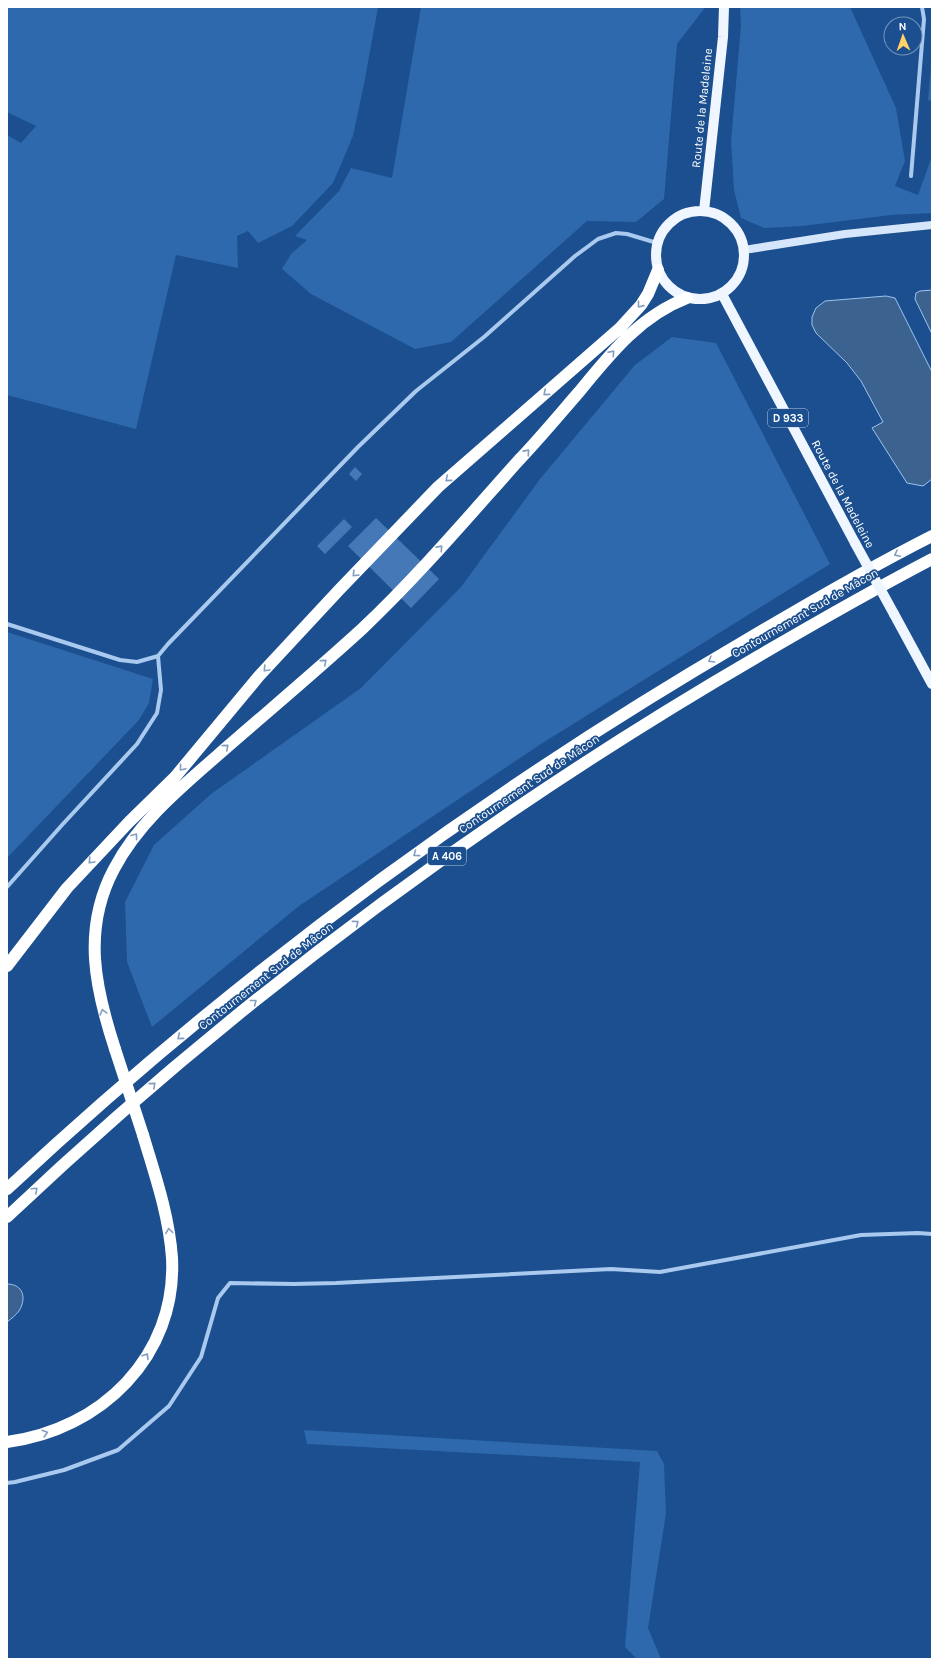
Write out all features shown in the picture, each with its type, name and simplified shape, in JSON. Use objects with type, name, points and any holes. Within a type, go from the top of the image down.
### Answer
[{"type":"highway","points":[[7,966],[67,888],[129,822],[175,777],[259,676],[338,590],[438,487],[620,328],[641,305],[648,294],[658,270]]},
{"type":"highway","points":[[7,1442],[53,1430],[78,1420],[109,1400],[134,1374],[156,1339],[170,1294],[172,1259],[168,1223],[143,1135],[102,1010],[97,982],[95,964],[97,919],[103,894],[113,871],[136,834],[176,792],[361,629],[414,577],[550,426],[628,336],[667,306],[687,298]]},
{"type":"highway","name":"Contournement Sud de Mâcon","points":[[7,1188],[120,1089],[236,991],[365,891],[475,812],[598,730],[688,674],[873,566],[932,536]]},
{"type":"highway","name":"Contournement Sud de Mâcon","points":[[7,1217],[159,1080],[239,1014],[328,944],[437,863],[549,786],[702,689],[873,589],[932,559]]},
{"type":"main road","name":"Route de la Madeleine","points":[[704,211],[723,37],[724,7]]},
{"type":"main road","points":[[704,211],[716,214],[735,228],[741,238],[744,250],[744,262],[740,275],[722,294],[699,300],[679,295],[666,284],[658,270],[656,252],[657,243],[661,234],[675,219],[684,214],[704,211]]},
{"type":"main road","points":[[744,250],[845,234],[932,225]]},
{"type":"main road","name":"Route de la Madeleine","points":[[722,294],[932,684]]},
{"type":"street","points":[[911,176],[924,19],[922,7]]},
{"type":"street","points":[[7,624],[120,660],[137,662],[158,656],[347,458],[410,397],[484,337],[575,256],[598,239],[616,233],[627,234],[657,243]]},
{"type":"street","points":[[7,887],[62,824],[137,744],[157,713],[161,690],[158,656]]},
{"type":"street","points":[[7,1483],[64,1470],[118,1450],[169,1406],[201,1357],[218,1298],[230,1283],[315,1284],[611,1269],[660,1272],[861,1235],[932,1234]]},
{"type":"shaded area","points":[[7,7],[378,7],[353,136],[333,183],[292,226],[258,243],[248,231],[237,236],[238,268],[176,255],[136,429],[7,395],[7,135],[21,143],[36,126],[7,112]]},
{"type":"shaded area","points":[[421,7],[703,7],[704,9],[677,44],[664,199],[636,222],[587,221],[451,342],[415,349],[311,294],[282,269],[291,254],[307,240],[295,236],[339,191],[351,168],[392,178]]},
{"type":"shaded area","points":[[740,7],[850,7],[896,108],[905,161],[895,186],[918,195],[932,156],[932,213],[891,215],[802,226],[764,228],[741,218],[734,190],[731,141],[741,26]]},
{"type":"shaded area","points":[[932,56],[932,101],[928,100]]},
{"type":"shaded area","points":[[932,290],[932,334],[915,299],[916,293],[920,291]]},
{"type":"shaded area","points":[[886,296],[895,298],[932,372],[932,479],[923,486],[907,483],[872,428],[883,422],[861,381],[847,363],[816,333],[812,325],[812,317],[816,308],[825,301]]},
{"type":"shaded area","points":[[672,337],[716,343],[830,564],[541,744],[299,906],[152,1027],[127,962],[125,902],[154,845],[211,794],[361,688],[461,587],[540,479],[635,365]]},
{"type":"shaded area","points":[[7,632],[153,679],[149,703],[139,720],[7,858]]},
{"type":"shaded area","points":[[7,1284],[17,1286],[20,1289],[23,1301],[19,1311],[7,1322]]},
{"type":"shaded area","points":[[304,1430],[657,1451],[664,1464],[666,1513],[648,1628],[661,1659],[637,1659],[625,1647],[640,1462],[307,1444]]},
{"type":"building","points":[[355,467],[362,474],[356,481],[349,474]]},
{"type":"building","points":[[376,518],[439,579],[411,608],[348,546]]},
{"type":"building","points":[[344,519],[352,527],[325,554],[317,546]]}]
